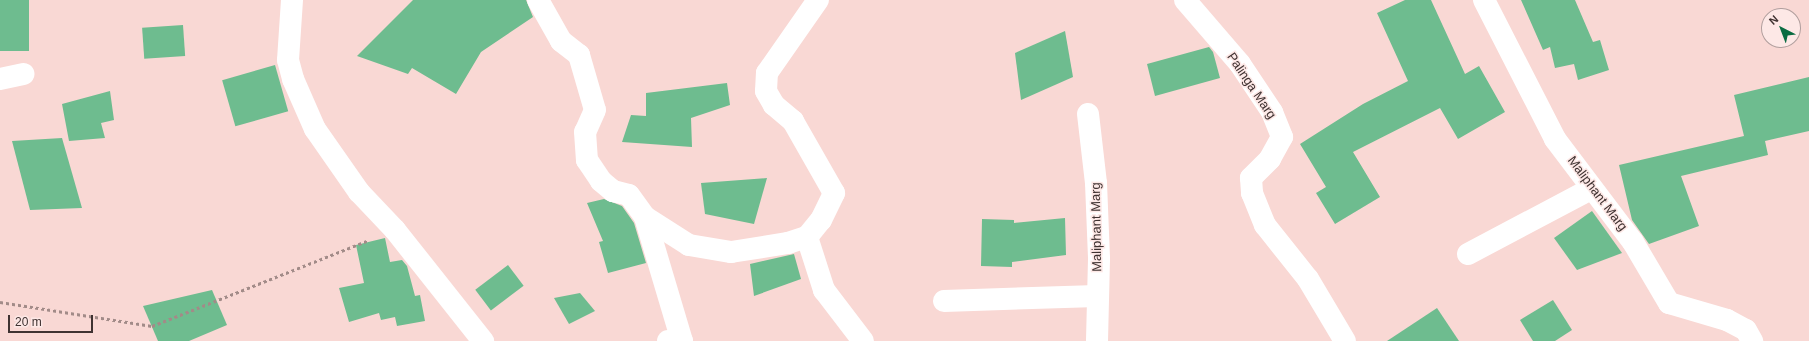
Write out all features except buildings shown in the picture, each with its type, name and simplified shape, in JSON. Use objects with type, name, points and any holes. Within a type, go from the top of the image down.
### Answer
[{"type":"street","points":[[292,0],[288,60],[293,79],[315,130],[359,192],[395,230],[483,341]]},
{"type":"street","points":[[538,0],[561,41],[579,55],[595,110],[585,132],[587,160],[601,181],[614,191],[629,195],[645,217],[682,341],[668,341]]},
{"type":"street","points":[[645,217],[689,245],[731,252],[788,243],[807,237],[821,220],[834,193],[793,121],[774,105],[766,91],[767,73],[818,0]]},
{"type":"street","name":"Palinga Marg","points":[[1185,0],[1240,64],[1272,112],[1282,137],[1270,159],[1252,178],[1252,193],[1265,225],[1308,280],[1345,341]]},
{"type":"street","name":"Maliphant Marg","points":[[1484,0],[1555,139],[1633,242],[1669,303],[1727,320],[1746,330],[1752,341]]},
{"type":"street","points":[[0,79],[23,74]]},
{"type":"street","name":"Maliphant Marg","points":[[1088,114],[1096,183],[1097,341]]},
{"type":"street","points":[[1468,254],[1591,188]]},
{"type":"street","points":[[807,237],[824,290],[864,341]]},
{"type":"street","points":[[944,301],[1097,296]]},
{"type":"path","points":[[0,302],[152,326],[395,230]]}]
